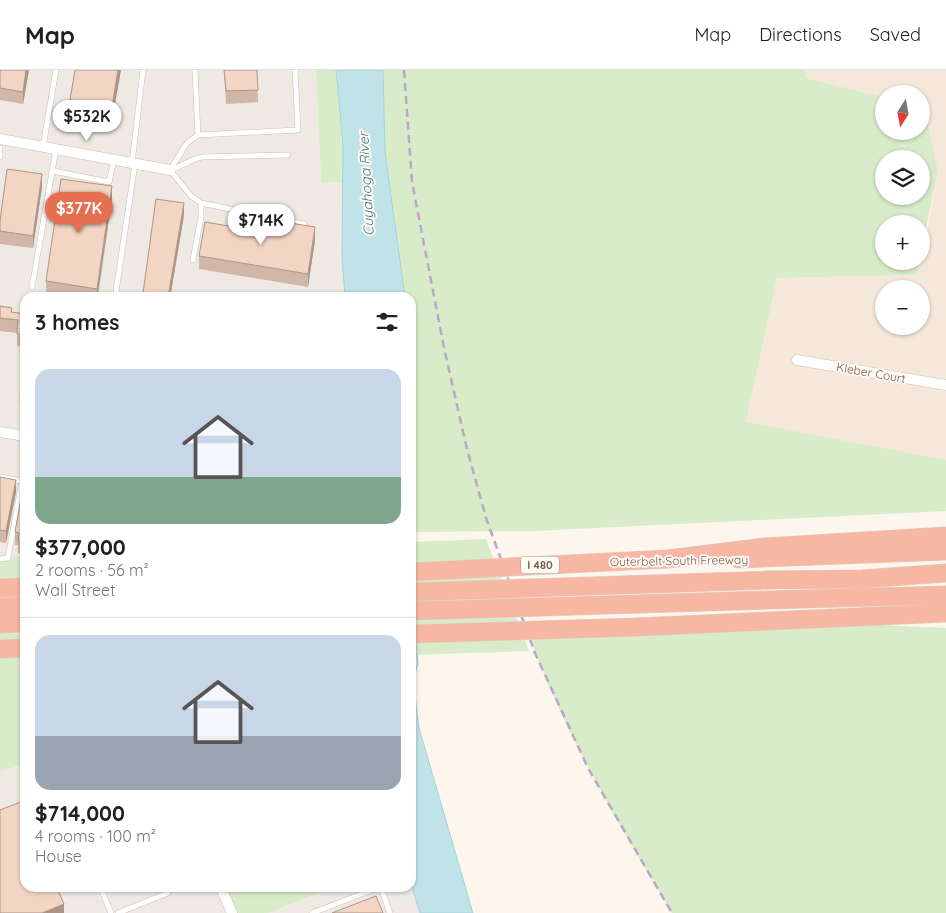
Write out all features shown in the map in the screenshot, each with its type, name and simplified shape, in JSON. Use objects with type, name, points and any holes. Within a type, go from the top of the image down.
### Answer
[{"type":"highway","points":[[765,553],[946,536]]},
{"type":"highway","name":"Outerbelt South Freeway","points":[[416,572],[765,553],[946,551]]},
{"type":"highway","points":[[416,592],[768,580],[862,579],[946,573]]},
{"type":"highway","points":[[0,588],[20,587]]},
{"type":"highway","points":[[416,611],[946,595]]},
{"type":"highway","points":[[0,607],[20,606]]},
{"type":"highway","points":[[416,634],[946,613]]},
{"type":"highway","points":[[920,614],[946,623]]},
{"type":"highway","points":[[0,624],[20,623]]},
{"type":"highway","points":[[0,650],[20,648]]},
{"type":"street","points":[[0,139],[170,170]]},
{"type":"street","name":"Kleber Court","points":[[796,360],[946,385]]},
{"type":"street","points":[[0,432],[20,435]]},
{"type":"street","points":[[223,892],[232,913]]},
{"type":"lane","points":[[43,147],[56,70]]},
{"type":"lane","points":[[116,292],[134,164],[143,70]]},
{"type":"lane","points":[[195,70],[198,135]]},
{"type":"lane","points":[[170,170],[187,143],[198,135],[298,130],[295,70]]},
{"type":"lane","points":[[0,148],[0,157]]},
{"type":"lane","points":[[32,287],[56,149]]},
{"type":"lane","points":[[170,170],[181,167],[188,160],[202,157],[288,155]]},
{"type":"lane","points":[[53,170],[109,182],[114,160]]},
{"type":"lane","points":[[170,170],[191,196],[201,203],[304,224]]},
{"type":"lane","points":[[193,260],[201,217],[201,203]]},
{"type":"lane","points":[[0,477],[20,481]]},
{"type":"lane","points":[[0,559],[8,558],[20,492]]},
{"type":"lane","points":[[103,892],[111,913]]},
{"type":"lane","points":[[312,913],[368,892]]},
{"type":"lane","points":[[381,892],[390,913]]},
{"type":"lane","points":[[118,913],[168,893]]},
{"type":"shaded area","points":[[0,70],[316,70],[321,181],[343,182],[342,257],[345,292],[20,292],[20,586],[0,586]]},
{"type":"shaded area","points":[[806,70],[946,70],[946,463],[746,422],[777,278],[916,275],[917,270],[930,270],[930,215],[938,172],[930,135],[930,85],[875,85],[875,95],[804,78]]},
{"type":"shaded area","points":[[20,669],[20,892],[413,892],[420,913],[0,913],[0,670]]},
{"type":"green space","points":[[316,70],[336,70],[343,143],[343,182],[321,182]]},
{"type":"green space","points":[[383,70],[806,70],[805,78],[875,95],[875,140],[930,140],[930,134],[938,171],[929,215],[875,215],[875,270],[917,270],[916,275],[777,278],[746,422],[946,460],[946,511],[535,531],[416,532],[416,292],[404,292],[385,152]]},
{"type":"green space","points":[[486,539],[529,651],[416,655],[416,542]]},
{"type":"green space","points":[[20,556],[20,765],[0,772],[0,557]]},
{"type":"green space","points":[[839,623],[946,628],[946,913],[672,913],[611,809],[574,739],[540,666],[526,628]]},
{"type":"green space","points":[[223,892],[320,892],[268,913],[232,913]]},
{"type":"water","name":"Cuyahoga River","points":[[336,70],[383,70],[385,152],[404,292],[345,292],[342,257],[343,144]]},
{"type":"water","points":[[416,643],[418,663],[416,670]]},
{"type":"water","points":[[416,704],[419,728],[473,913],[420,913],[413,892],[416,892]]},
{"type":"building","points":[[0,70],[26,70],[23,92],[0,88]]},
{"type":"building","points":[[75,70],[118,70],[112,107],[70,100]]},
{"type":"building","points":[[224,70],[257,70],[258,90],[226,91]]},
{"type":"building","points":[[7,169],[42,174],[33,236],[0,231]]},
{"type":"building","points":[[61,179],[112,186],[97,289],[46,281]]},
{"type":"building","points":[[156,199],[184,203],[169,292],[143,292]]},
{"type":"building","points":[[272,220],[315,227],[308,274],[199,256],[205,222],[270,233]]},
{"type":"building","points":[[0,306],[12,308],[11,312],[20,313],[20,334],[17,334],[18,320],[0,318]]},
{"type":"building","points":[[0,477],[16,480],[6,531],[0,530]]},
{"type":"building","points":[[20,504],[20,541],[18,541],[19,533],[15,532]]},
{"type":"building","points":[[20,802],[20,892],[59,892],[64,904],[42,913],[0,913],[0,810]]},
{"type":"building","points":[[376,896],[383,913],[332,913]]},
{"type":"railway","points":[[404,70],[412,182],[444,348],[467,449],[486,518],[535,653],[588,768],[672,913]]}]
